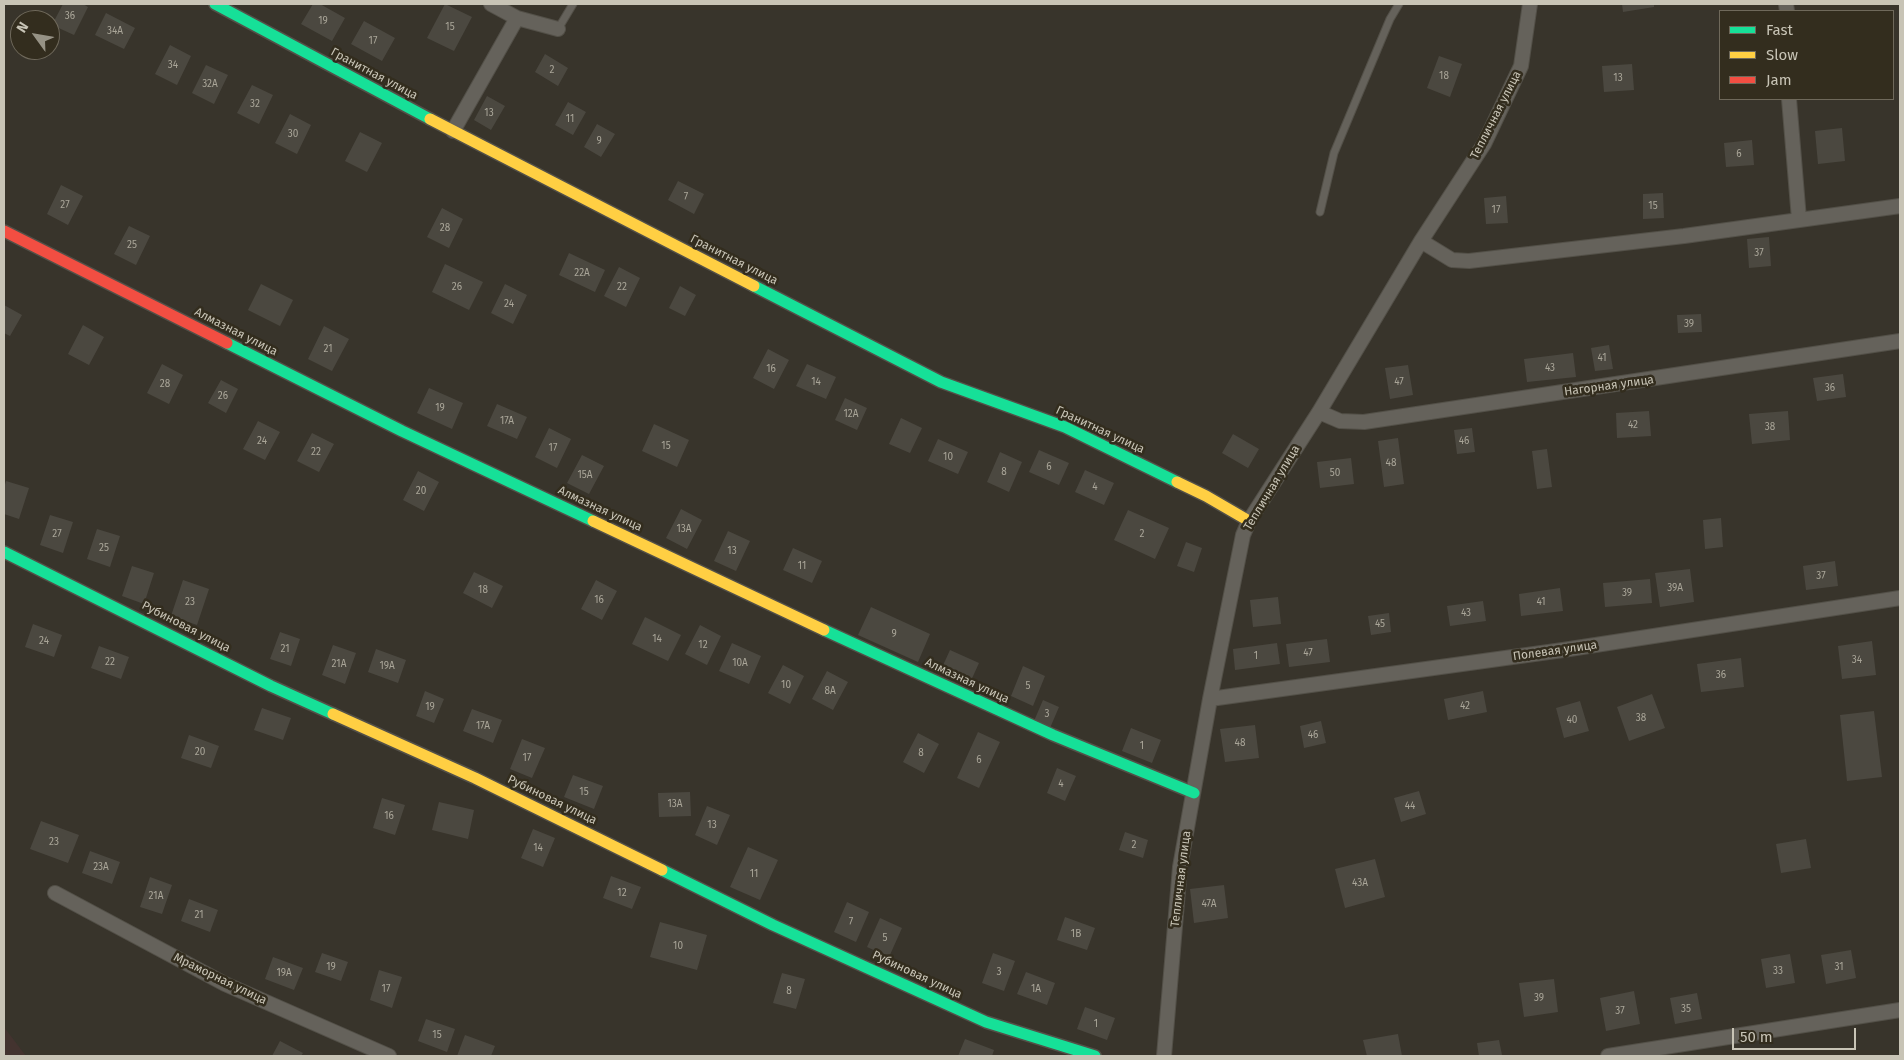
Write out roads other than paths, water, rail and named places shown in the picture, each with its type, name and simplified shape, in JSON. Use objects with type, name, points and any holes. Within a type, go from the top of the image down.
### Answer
[{"type":"street","name":"Гранитная улица","points":[[215,4],[453,130],[941,382],[1066,427],[1206,496],[1249,521]]},
{"type":"street","points":[[491,4],[518,18],[558,29]]},
{"type":"street","name":"Тепличная улица","points":[[1164,1056],[1180,867],[1210,699],[1243,535],[1249,521],[1319,412],[1421,241],[1484,144],[1521,66],[1530,4]]},
{"type":"street","points":[[453,130],[518,18]]},
{"type":"street","points":[[1789,100],[1799,219]]},
{"type":"street","points":[[1421,241],[1452,260],[1470,261],[1684,236],[1900,206]]},
{"type":"street","name":"Алмазная улица","points":[[4,231],[420,440],[1053,736],[1194,793]]},
{"type":"street","name":"Нагорная улица","points":[[1319,412],[1340,421],[1364,422],[1900,342]]},
{"type":"street","name":"Рубиновая улица","points":[[4,552],[271,686],[475,778],[773,925],[986,1022],[1095,1056]]},
{"type":"street","name":"Полевая улица","points":[[1210,699],[1563,650],[1900,598]]},
{"type":"street","name":"Мраморная улица","points":[[55,893],[225,984],[389,1056]]},
{"type":"street","points":[[1608,1056],[1900,1010]]},
{"type":"lane","points":[[558,29],[573,4]]},
{"type":"lane","points":[[1320,212],[1334,153],[1390,19],[1399,4]]}]
